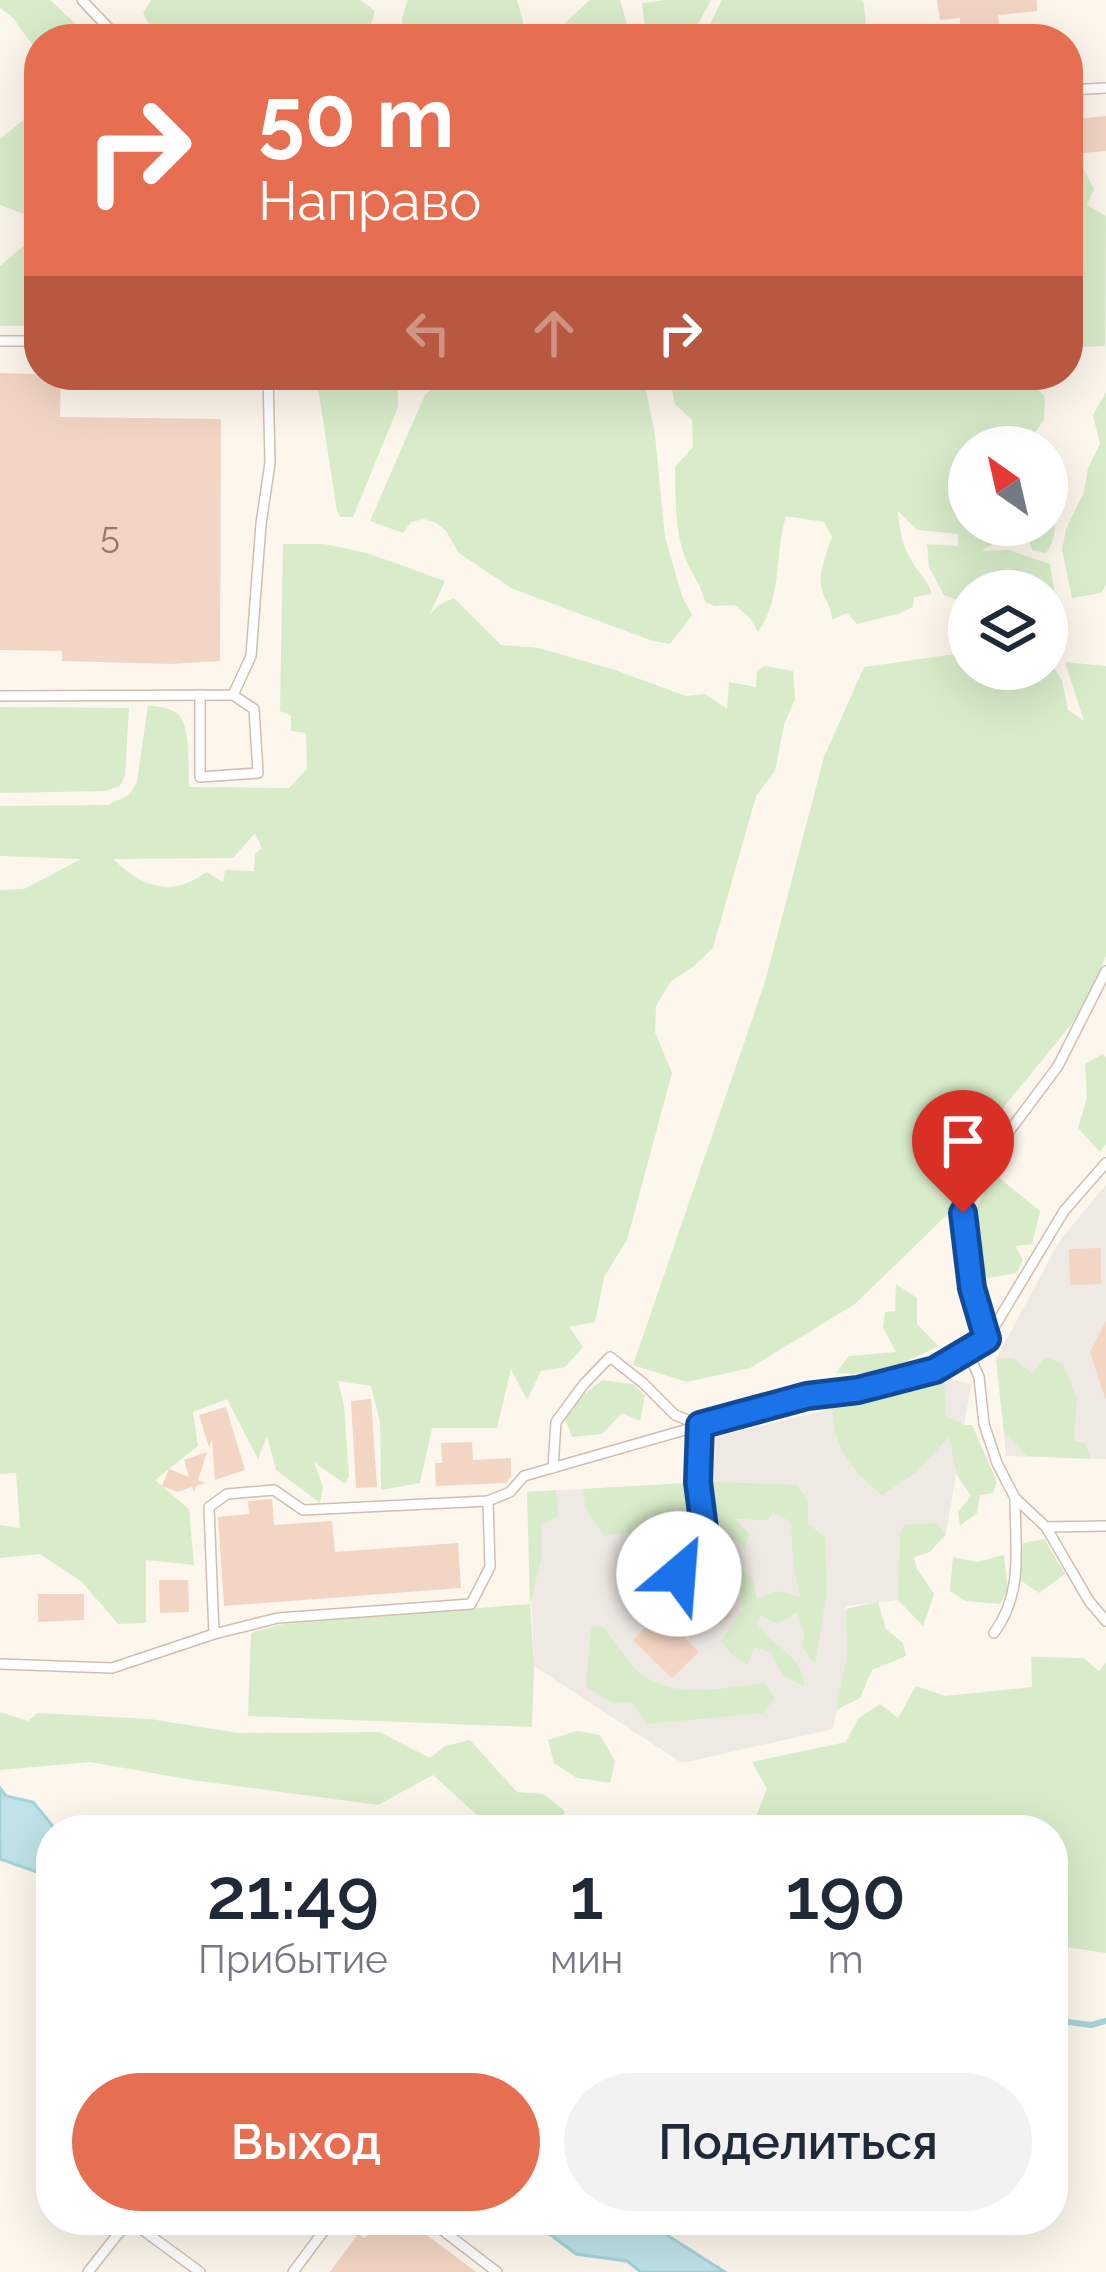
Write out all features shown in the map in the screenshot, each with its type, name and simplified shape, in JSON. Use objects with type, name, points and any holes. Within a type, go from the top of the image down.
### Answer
[{"type":"lane","points":[[82,0],[105,24]]},
{"type":"lane","points":[[233,694],[251,656],[270,463],[268,390]]},
{"type":"lane","points":[[0,696],[233,694],[254,709],[258,773],[200,777],[200,695]]},
{"type":"lane","points":[[987,1339],[972,1288],[963,1213],[993,1153],[1058,1066],[1106,971]]},
{"type":"lane","points":[[214,1634],[209,1507],[227,1494],[274,1490],[303,1510],[488,1501],[510,1492],[524,1476],[807,1396],[858,1390],[935,1370],[987,1339],[1064,1211],[1106,1163]]},
{"type":"lane","points":[[967,1350],[979,1377],[984,1424],[997,1463],[1015,1498],[1046,1527],[1106,1621]]},
{"type":"lane","points":[[553,1468],[556,1422],[610,1357],[675,1415],[700,1425]]},
{"type":"lane","points":[[652,1605],[706,1544],[698,1482],[700,1425]]},
{"type":"lane","points":[[994,1634],[1009,1614],[1015,1587],[1015,1498]]},
{"type":"lane","points":[[0,1664],[112,1668],[278,1618],[471,1604],[490,1567],[488,1501]]},
{"type":"lane","points":[[1046,1527],[1106,1526]]},
{"type":"lane","points":[[88,2272],[117,2235]]},
{"type":"lane","points":[[149,2235],[200,2272]]},
{"type":"lane","points":[[293,2272],[321,2235]]},
{"type":"lane","points":[[449,2235],[497,2272]]},
{"type":"shaded area","points":[[1106,1185],[1106,1459],[1006,1456],[996,1359],[1060,1240]]},
{"type":"shaded area","points":[[952,1379],[971,1384],[946,1534],[900,1533],[898,1600],[846,1606],[847,1655],[833,1729],[682,1763],[534,1666],[527,1492],[713,1482],[716,1437]]},
{"type":"green space","points":[[0,0],[50,0],[76,24],[24,24],[24,33],[0,8]]},
{"type":"green space","points":[[151,0],[360,0],[375,11],[371,24],[148,24],[143,13]]},
{"type":"green space","points":[[408,0],[517,0],[523,21],[402,24]]},
{"type":"green space","points":[[590,0],[620,0],[627,24],[565,24]]},
{"type":"green space","points":[[711,0],[698,24],[644,24],[642,3]]},
{"type":"green space","points":[[722,0],[861,0],[866,24],[710,24]]},
{"type":"green space","points":[[24,119],[24,214],[0,205],[0,139]]},
{"type":"green space","points":[[1083,169],[1094,189],[1087,205],[1106,216],[1105,346],[1083,347]]},
{"type":"green space","points":[[24,246],[24,326],[0,326],[0,266]]},
{"type":"green space","points":[[318,390],[397,390],[398,407],[353,517],[340,517]]},
{"type":"green space","points":[[430,390],[646,390],[665,537],[692,615],[670,644],[513,589],[459,553],[436,523],[411,522],[403,533],[370,521]]},
{"type":"green space","points":[[672,390],[1039,390],[1045,397],[1039,426],[948,426],[948,533],[917,530],[898,511],[905,548],[932,594],[914,597],[913,607],[898,614],[857,624],[847,613],[832,620],[821,577],[832,537],[824,522],[786,516],[775,590],[758,632],[735,605],[705,602],[681,546],[675,467],[693,447],[692,420],[675,404]]},
{"type":"green space","points":[[1106,392],[1106,585],[1101,593],[1072,598],[1062,550],[1068,546],[1068,525],[1100,444],[1093,415]]},
{"type":"green space","points":[[283,544],[324,544],[367,553],[445,581],[430,614],[454,598],[501,645],[539,648],[686,696],[705,694],[727,709],[729,682],[756,687],[757,671],[764,666],[793,671],[795,699],[784,725],[775,771],[756,796],[713,948],[671,981],[656,1006],[655,1032],[672,1073],[627,1240],[604,1277],[595,1322],[569,1327],[583,1347],[565,1367],[541,1371],[527,1400],[511,1369],[497,1428],[432,1428],[420,1483],[381,1490],[380,1422],[371,1386],[338,1381],[349,1476],[345,1484],[314,1462],[323,1487],[320,1503],[276,1470],[267,1436],[258,1459],[227,1399],[193,1412],[198,1446],[155,1480],[189,1509],[194,1565],[146,1560],[146,1623],[118,1624],[81,1581],[40,1554],[0,1558],[0,1525],[20,1528],[16,1473],[0,1474],[0,890],[24,889],[81,859],[0,856],[0,806],[107,805],[129,795],[137,782],[148,705],[171,710],[182,720],[189,787],[289,788],[307,769],[306,733],[291,731],[291,716],[280,711]],"holes":[[[255,833],[262,848],[255,854],[254,871],[225,870],[223,882],[206,872],[169,887],[146,882],[113,859],[233,858]]]},
{"type":"green space","points":[[927,544],[990,546],[981,551],[1009,550],[1050,564],[1051,570],[948,570],[948,596],[929,567]]},
{"type":"green space","points":[[1031,546],[1050,546],[1046,553]]},
{"type":"green space","points":[[948,655],[948,690],[1064,690],[1068,710],[1084,721],[1068,662],[1106,666],[1106,956],[1083,1010],[993,1120],[973,1107],[975,1171],[956,1206],[855,1304],[750,1368],[687,1382],[633,1365],[765,982],[824,757],[864,667]]},
{"type":"green space","points":[[0,707],[129,708],[125,775],[120,786],[106,791],[0,793]]},
{"type":"green space","points":[[1103,1054],[1106,1144],[1100,1152],[1078,1128],[1087,1098],[1085,1064]]},
{"type":"green space","points":[[993,1173],[1040,1211],[1032,1244],[1015,1246],[1023,1260],[1017,1273],[987,1278],[971,1252],[974,1216]]},
{"type":"green space","points":[[896,1284],[917,1298],[917,1324],[938,1346],[889,1368],[836,1373],[849,1356],[896,1352],[883,1327],[885,1312],[895,1311]]},
{"type":"green space","points":[[1046,1357],[1063,1364],[1077,1398],[1074,1441],[1085,1443],[1091,1459],[1027,1456],[1004,1431],[996,1359],[1013,1358],[1032,1373]]},
{"type":"green space","points":[[602,1380],[633,1384],[645,1396],[640,1421],[622,1413],[602,1434],[572,1437],[565,1418]]},
{"type":"green space","points":[[944,1380],[946,1416],[972,1425],[997,1482],[993,1493],[980,1495],[977,1513],[960,1526],[958,1512],[971,1496],[957,1475],[949,1437],[915,1473],[882,1495],[846,1458],[833,1422],[832,1408]]},
{"type":"green space","points":[[714,1482],[796,1485],[808,1499],[808,1524],[825,1537],[827,1591],[815,1665],[803,1648],[797,1612],[778,1624],[760,1615],[757,1622],[793,1658],[804,1686],[783,1676],[771,1653],[754,1647],[747,1665],[721,1641],[743,1610],[739,1583],[719,1571],[716,1560],[730,1561],[753,1578],[757,1599],[777,1591],[800,1597],[791,1522],[773,1512],[768,1520],[735,1519],[749,1534],[745,1547],[715,1529],[707,1498]]},
{"type":"green space","points":[[686,1483],[691,1537],[672,1556],[653,1565],[626,1532],[605,1536],[586,1509],[583,1489]]},
{"type":"green space","points":[[556,1490],[558,1516],[541,1525],[541,1561],[530,1604],[527,1492]]},
{"type":"green space","points":[[936,1523],[946,1534],[930,1552],[914,1557],[934,1594],[923,1626],[898,1600],[900,1533],[904,1525]]},
{"type":"green space","points":[[1044,1539],[1065,1574],[1039,1593],[1020,1580],[1023,1543]]},
{"type":"green space","points":[[1004,1555],[1008,1590],[1000,1604],[966,1601],[950,1591],[953,1557],[977,1562]]},
{"type":"green space","points":[[878,1602],[886,1629],[903,1643],[906,1656],[872,1670],[860,1698],[836,1710],[847,1655],[846,1609]]},
{"type":"green space","points":[[530,1604],[532,1727],[248,1716],[251,1633],[283,1624]]},
{"type":"green space","points":[[602,1626],[633,1666],[651,1680],[698,1690],[765,1683],[775,1698],[763,1713],[647,1724],[631,1702],[613,1703],[586,1687],[591,1627]]},
{"type":"green space","points":[[1031,1657],[1083,1658],[1099,1671],[1106,1662],[1106,1953],[1068,1947],[1068,1815],[756,1815],[767,1789],[752,1762],[846,1742],[858,1719],[880,1704],[898,1718],[916,1686],[945,1696],[1032,1687]]},
{"type":"green space","points":[[0,1712],[28,1721],[37,1713],[150,1719],[238,1733],[379,1732],[430,1758],[445,1746],[470,1740],[517,1792],[543,1794],[564,1815],[477,1815],[433,1775],[378,1805],[90,1762],[0,1770]]},
{"type":"green space","points":[[576,1731],[600,1735],[615,1761],[610,1783],[577,1778],[554,1763],[548,1740]]},
{"type":"water","points":[[0,1788],[6,1796],[33,1802],[44,1815],[36,1815],[36,1872],[0,1859]]},
{"type":"water","points":[[551,2235],[667,2235],[725,2272],[641,2272],[627,2261],[576,2254]]},
{"type":"building","points":[[937,0],[1037,0],[1037,11],[998,15],[999,24],[940,20]]},
{"type":"building","points":[[1106,116],[1106,151],[1083,153],[1083,118]]},
{"type":"building","points":[[0,373],[24,374],[24,390],[61,390],[60,417],[221,419],[220,661],[62,661],[62,651],[0,650]]},
{"type":"building","points":[[1101,1248],[1101,1284],[1070,1285],[1069,1249]]},
{"type":"building","points":[[1106,1321],[1106,1398],[1105,1398],[1090,1352]]},
{"type":"building","points":[[371,1399],[377,1487],[356,1488],[351,1401]]},
{"type":"building","points":[[226,1407],[245,1470],[215,1480],[212,1439],[209,1447],[199,1415]]},
{"type":"building","points":[[472,1442],[473,1460],[511,1458],[511,1477],[506,1483],[436,1486],[435,1463],[442,1463],[441,1443]]},
{"type":"building","points":[[207,1452],[198,1480],[206,1483],[194,1492],[192,1487],[177,1492],[162,1486],[169,1469],[189,1477],[184,1460]]},
{"type":"building","points":[[272,1499],[274,1525],[332,1521],[335,1552],[458,1543],[461,1588],[224,1606],[218,1517],[249,1514],[248,1501]]},
{"type":"building","points":[[705,1576],[724,1581],[735,1598],[730,1617],[713,1627],[680,1619],[688,1586]]},
{"type":"building","points":[[159,1580],[188,1580],[189,1612],[160,1613]]},
{"type":"building","points":[[38,1594],[84,1594],[84,1620],[38,1622]]},
{"type":"building","points":[[660,1613],[699,1652],[672,1678],[633,1640]]},
{"type":"building","points":[[357,2235],[427,2235],[476,2272],[330,2272]]},
{"type":"waterway","points":[[1068,2022],[1091,2025],[1106,2021]]},
{"type":"route","points":[[679,1574],[706,1544],[698,1482],[700,1425],[807,1396],[858,1390],[935,1370],[987,1339],[972,1288],[963,1213]]}]
